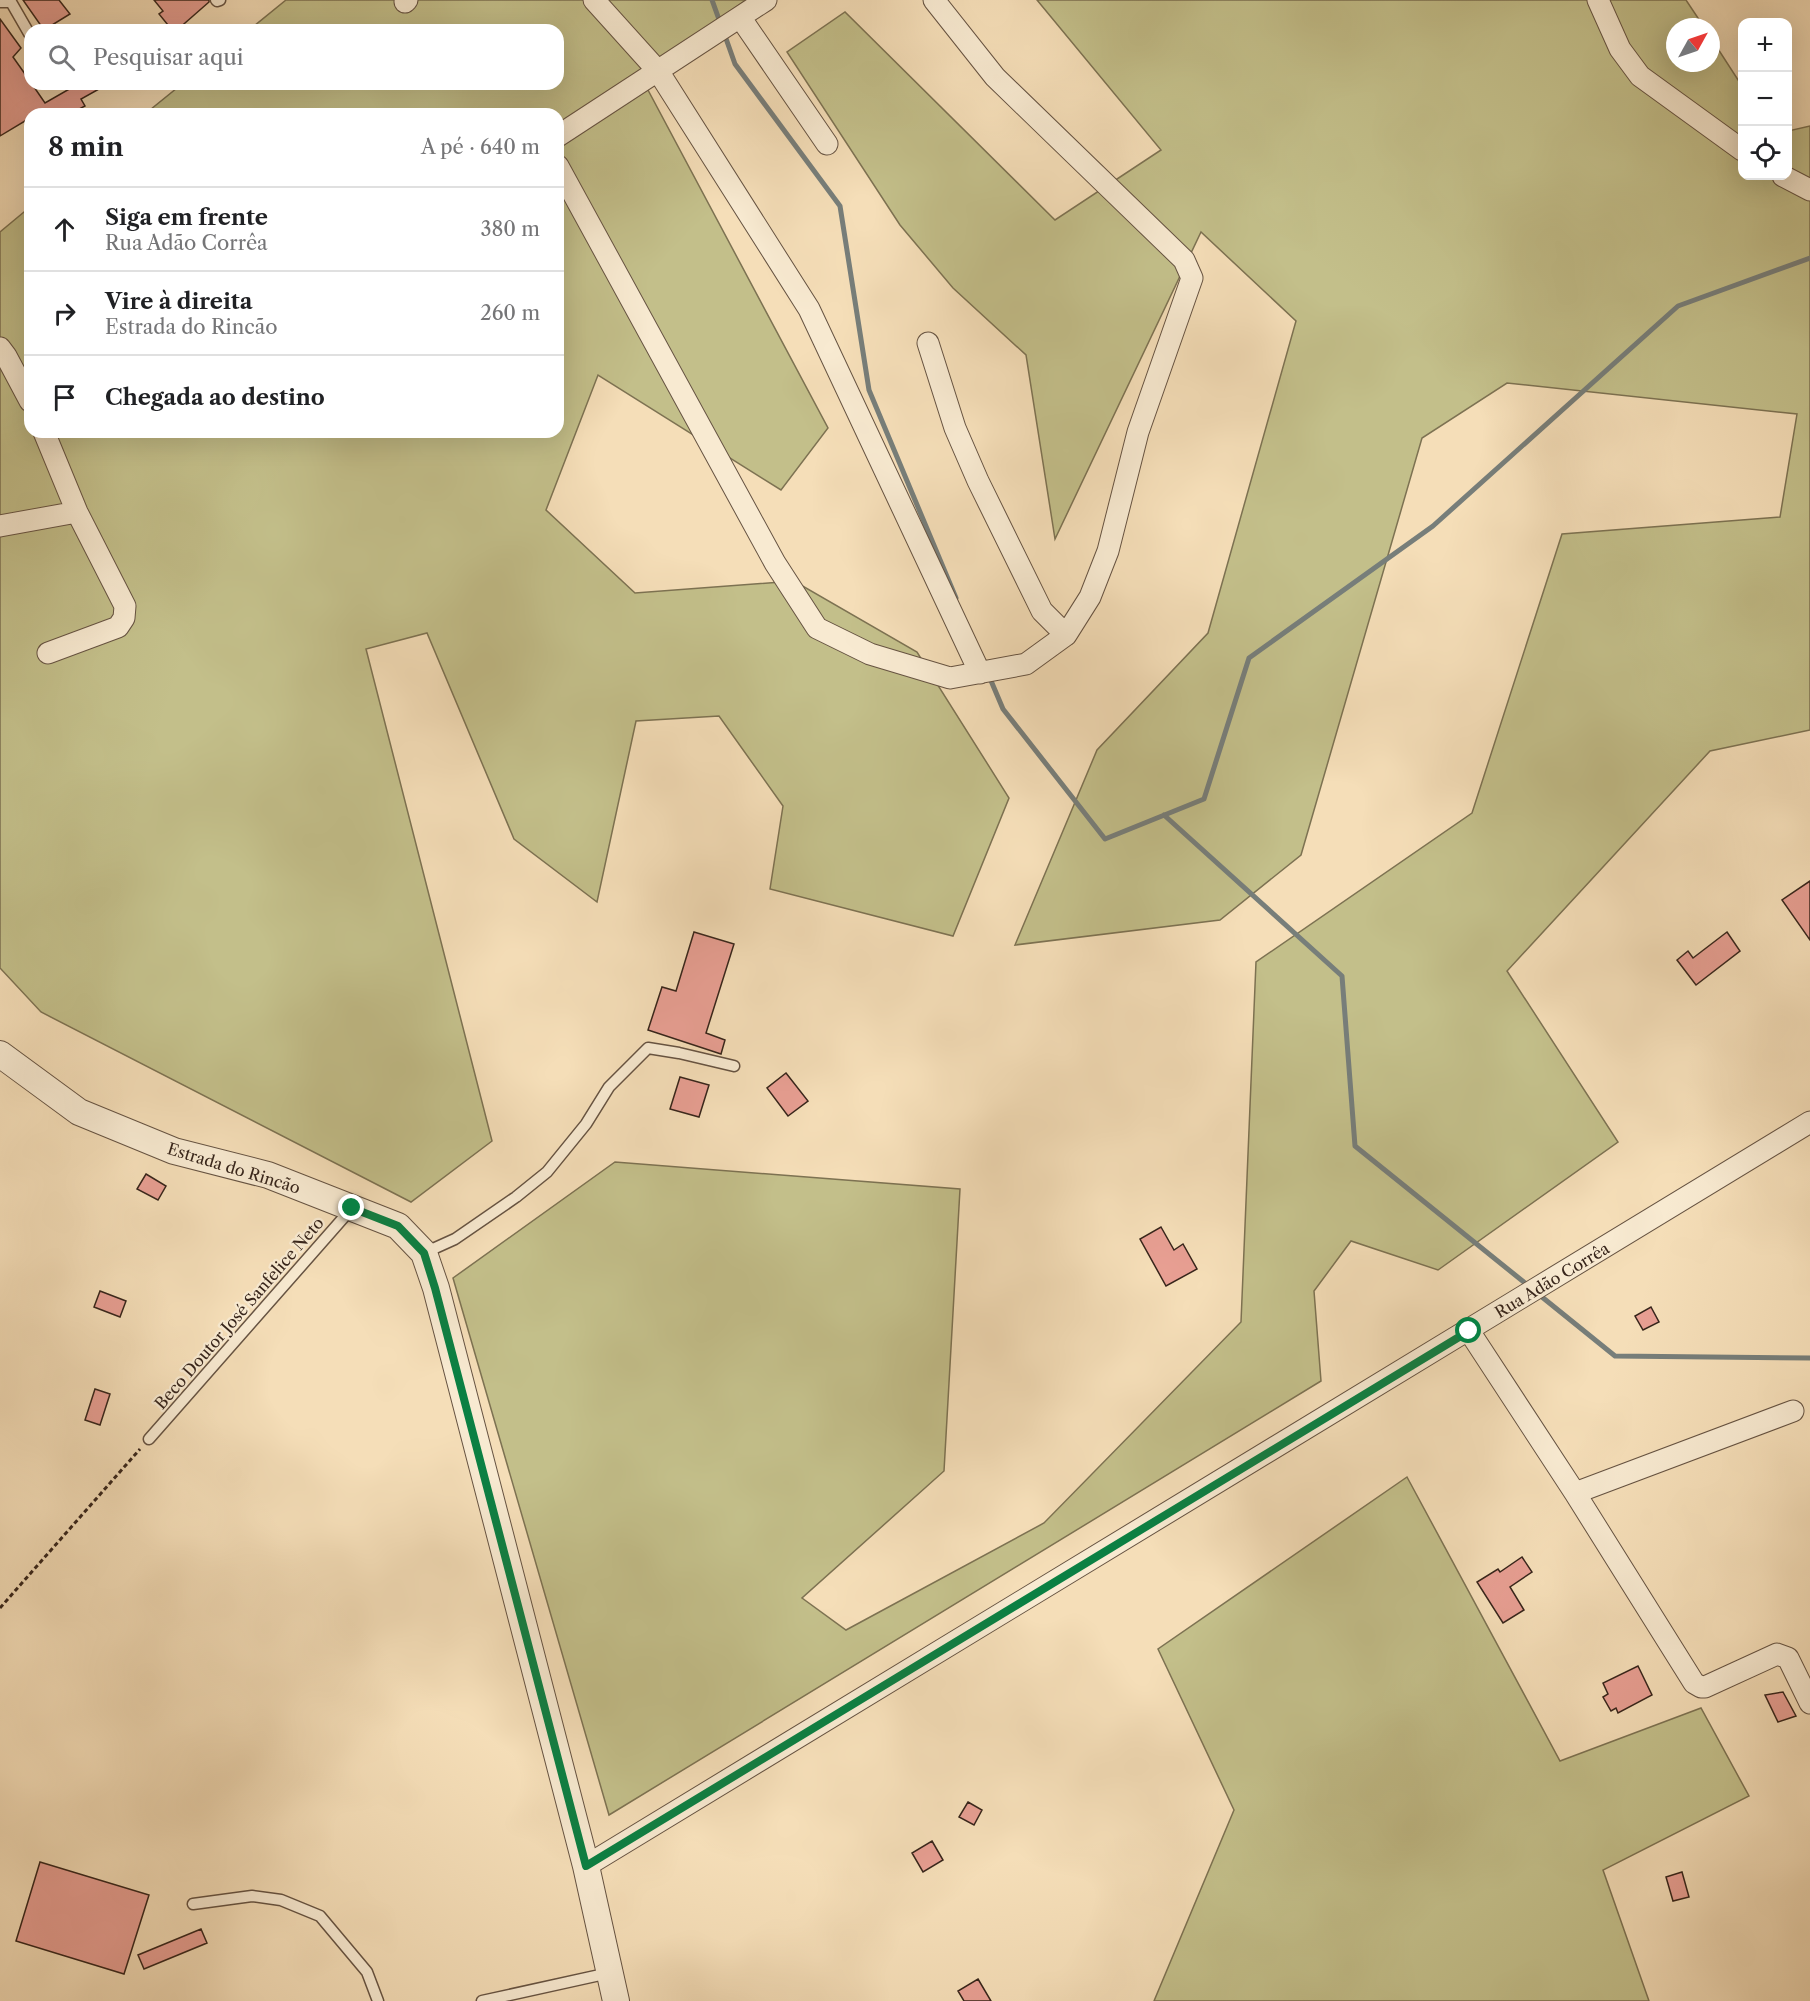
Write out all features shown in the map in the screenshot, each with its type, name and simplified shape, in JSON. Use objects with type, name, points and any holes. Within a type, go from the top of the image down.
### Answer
[{"type":"street","points":[[594,0],[658,71],[809,309],[980,674]]},
{"type":"street","points":[[564,131],[765,0]]},
{"type":"street","points":[[564,177],[775,563],[817,628],[870,654],[950,678],[1026,664],[1066,635],[1090,597],[1108,551],[1138,432],[1192,278],[1184,260],[995,76],[934,0]]},
{"type":"street","points":[[1598,0],[1620,49],[1640,76],[1738,146]]},
{"type":"street","points":[[740,17],[826,144]]},
{"type":"street","points":[[1791,180],[1810,190]]},
{"type":"street","points":[[928,343],[955,428],[978,481],[1042,611],[1066,635]]},
{"type":"street","points":[[0,348],[24,390]]},
{"type":"street","points":[[46,438],[77,512],[125,606],[124,618],[118,627],[48,653]]},
{"type":"street","points":[[0,526],[77,512]]},
{"type":"street","name":"Estrada do Rincão","points":[[0,1054],[79,1112],[174,1151],[268,1175],[398,1226],[424,1253],[439,1300],[586,1866],[616,2001]]},
{"type":"street","name":"Rua Adão Corrêa","points":[[586,1866],[1810,1122]]},
{"type":"street","points":[[1469,1331],[1575,1493],[1694,1683],[1705,1687],[1777,1654],[1783,1655],[1788,1658],[1810,1703]]},
{"type":"street","points":[[1575,1493],[1793,1411]]},
{"type":"lane","points":[[0,2],[11,2],[24,25]]},
{"type":"lane","points":[[424,1253],[455,1239],[516,1197],[547,1172],[586,1124],[609,1087],[648,1048],[734,1066]]},
{"type":"lane","name":"Beco Doutor José Sanfelice Neto","points":[[149,1439],[352,1208]]},
{"type":"lane","points":[[193,1904],[252,1896],[281,1900],[320,1916],[367,1972],[378,2001]]},
{"type":"lane","points":[[482,2001],[609,1973]]},
{"type":"path","points":[[0,1608],[149,1439]]},
{"type":"shaded area","points":[[286,0],[746,0],[640,75],[828,428],[781,490],[598,375],[546,510],[635,593],[794,581],[917,652],[1009,798],[953,936],[770,889],[783,806],[719,716],[636,721],[597,902],[514,839],[427,633],[366,649],[492,1141],[411,1202],[41,1012],[0,968],[0,232],[24,212],[24,438],[564,438],[564,108],[152,108],[175,90],[564,90],[564,24],[256,24]]},
{"type":"shaded area","points":[[1037,0],[1686,0],[1698,18],[1666,18],[1666,72],[1720,72],[1720,52],[1738,80],[1738,180],[1792,180],[1792,130],[1810,126],[1810,730],[1710,751],[1507,971],[1618,1142],[1438,1270],[1351,1241],[1314,1291],[1321,1381],[609,1815],[453,1278],[615,1162],[960,1189],[944,1471],[802,1598],[846,1630],[1044,1523],[1241,1322],[1256,962],[1472,813],[1562,534],[1780,517],[1797,414],[1507,383],[1422,438],[1301,855],[1220,920],[1015,945],[1097,750],[1208,633],[1296,321],[1201,232],[1055,539],[1026,355],[953,288],[900,225],[787,52],[845,12],[1055,220],[1161,150]]},
{"type":"shaded area","points":[[1407,1477],[1560,1761],[1701,1708],[1749,1796],[1603,1870],[1649,2001],[1154,2001],[1234,1810],[1158,1649]]},
{"type":"building","points":[[23,0],[59,0],[70,14],[54,24],[40,24]]},
{"type":"building","points":[[154,0],[209,0],[184,24],[167,24],[159,14],[163,11]]},
{"type":"building","points":[[0,19],[21,48],[13,57],[24,73],[24,90],[36,90],[45,103],[68,90],[97,90],[81,99],[85,106],[81,108],[24,108],[24,122],[0,136]]},
{"type":"building","points":[[1810,881],[1810,940],[1782,900]]},
{"type":"building","points":[[694,932],[734,944],[706,1033],[725,1040],[721,1054],[648,1030],[662,987],[676,991]]},
{"type":"building","points":[[1727,932],[1740,951],[1696,985],[1677,960],[1688,951],[1693,958]]},
{"type":"building","points":[[786,1073],[808,1101],[788,1116],[767,1088]]},
{"type":"building","points":[[680,1077],[709,1085],[699,1117],[670,1109]]},
{"type":"building","points":[[146,1174],[166,1186],[158,1200],[137,1189]]},
{"type":"building","points":[[1161,1227],[1174,1250],[1183,1244],[1197,1269],[1166,1286],[1140,1239]]},
{"type":"building","points":[[100,1291],[126,1301],[120,1317],[94,1307]]},
{"type":"building","points":[[1651,1307],[1659,1322],[1643,1330],[1635,1316]]},
{"type":"building","points":[[95,1389],[110,1394],[100,1425],[85,1420]]},
{"type":"building","points":[[1522,1557],[1532,1572],[1510,1587],[1524,1610],[1503,1623],[1477,1582],[1498,1569],[1500,1572]]},
{"type":"building","points":[[1638,1666],[1652,1695],[1618,1713],[1616,1708],[1611,1711],[1603,1697],[1608,1694],[1603,1683]]},
{"type":"building","points":[[1783,1692],[1796,1716],[1778,1722],[1765,1695]]},
{"type":"building","points":[[968,1802],[982,1810],[974,1825],[959,1817]]},
{"type":"building","points":[[932,1841],[943,1860],[923,1872],[912,1853]]},
{"type":"building","points":[[40,1862],[149,1895],[124,1974],[16,1941]]},
{"type":"building","points":[[1682,1872],[1689,1897],[1673,1901],[1666,1877]]},
{"type":"building","points":[[201,1929],[207,1943],[144,1969],[138,1955]]},
{"type":"building","points":[[978,1979],[991,2001],[964,2001],[958,1991]]},
{"type":"waterway","points":[[712,0],[721,25]]},
{"type":"waterway","points":[[724,33],[735,64],[840,206],[869,390],[956,598]]},
{"type":"waterway","points":[[989,676],[1003,709],[1105,839],[1204,799],[1249,658],[1433,526],[1678,306],[1810,258]]},
{"type":"waterway","points":[[1164,815],[1342,976],[1355,1146],[1530,1287]]},
{"type":"waterway","points":[[1537,1293],[1615,1356],[1810,1358]]},
{"type":"route","points":[[352,1208],[398,1226],[424,1253],[586,1866],[1469,1331]]}]
